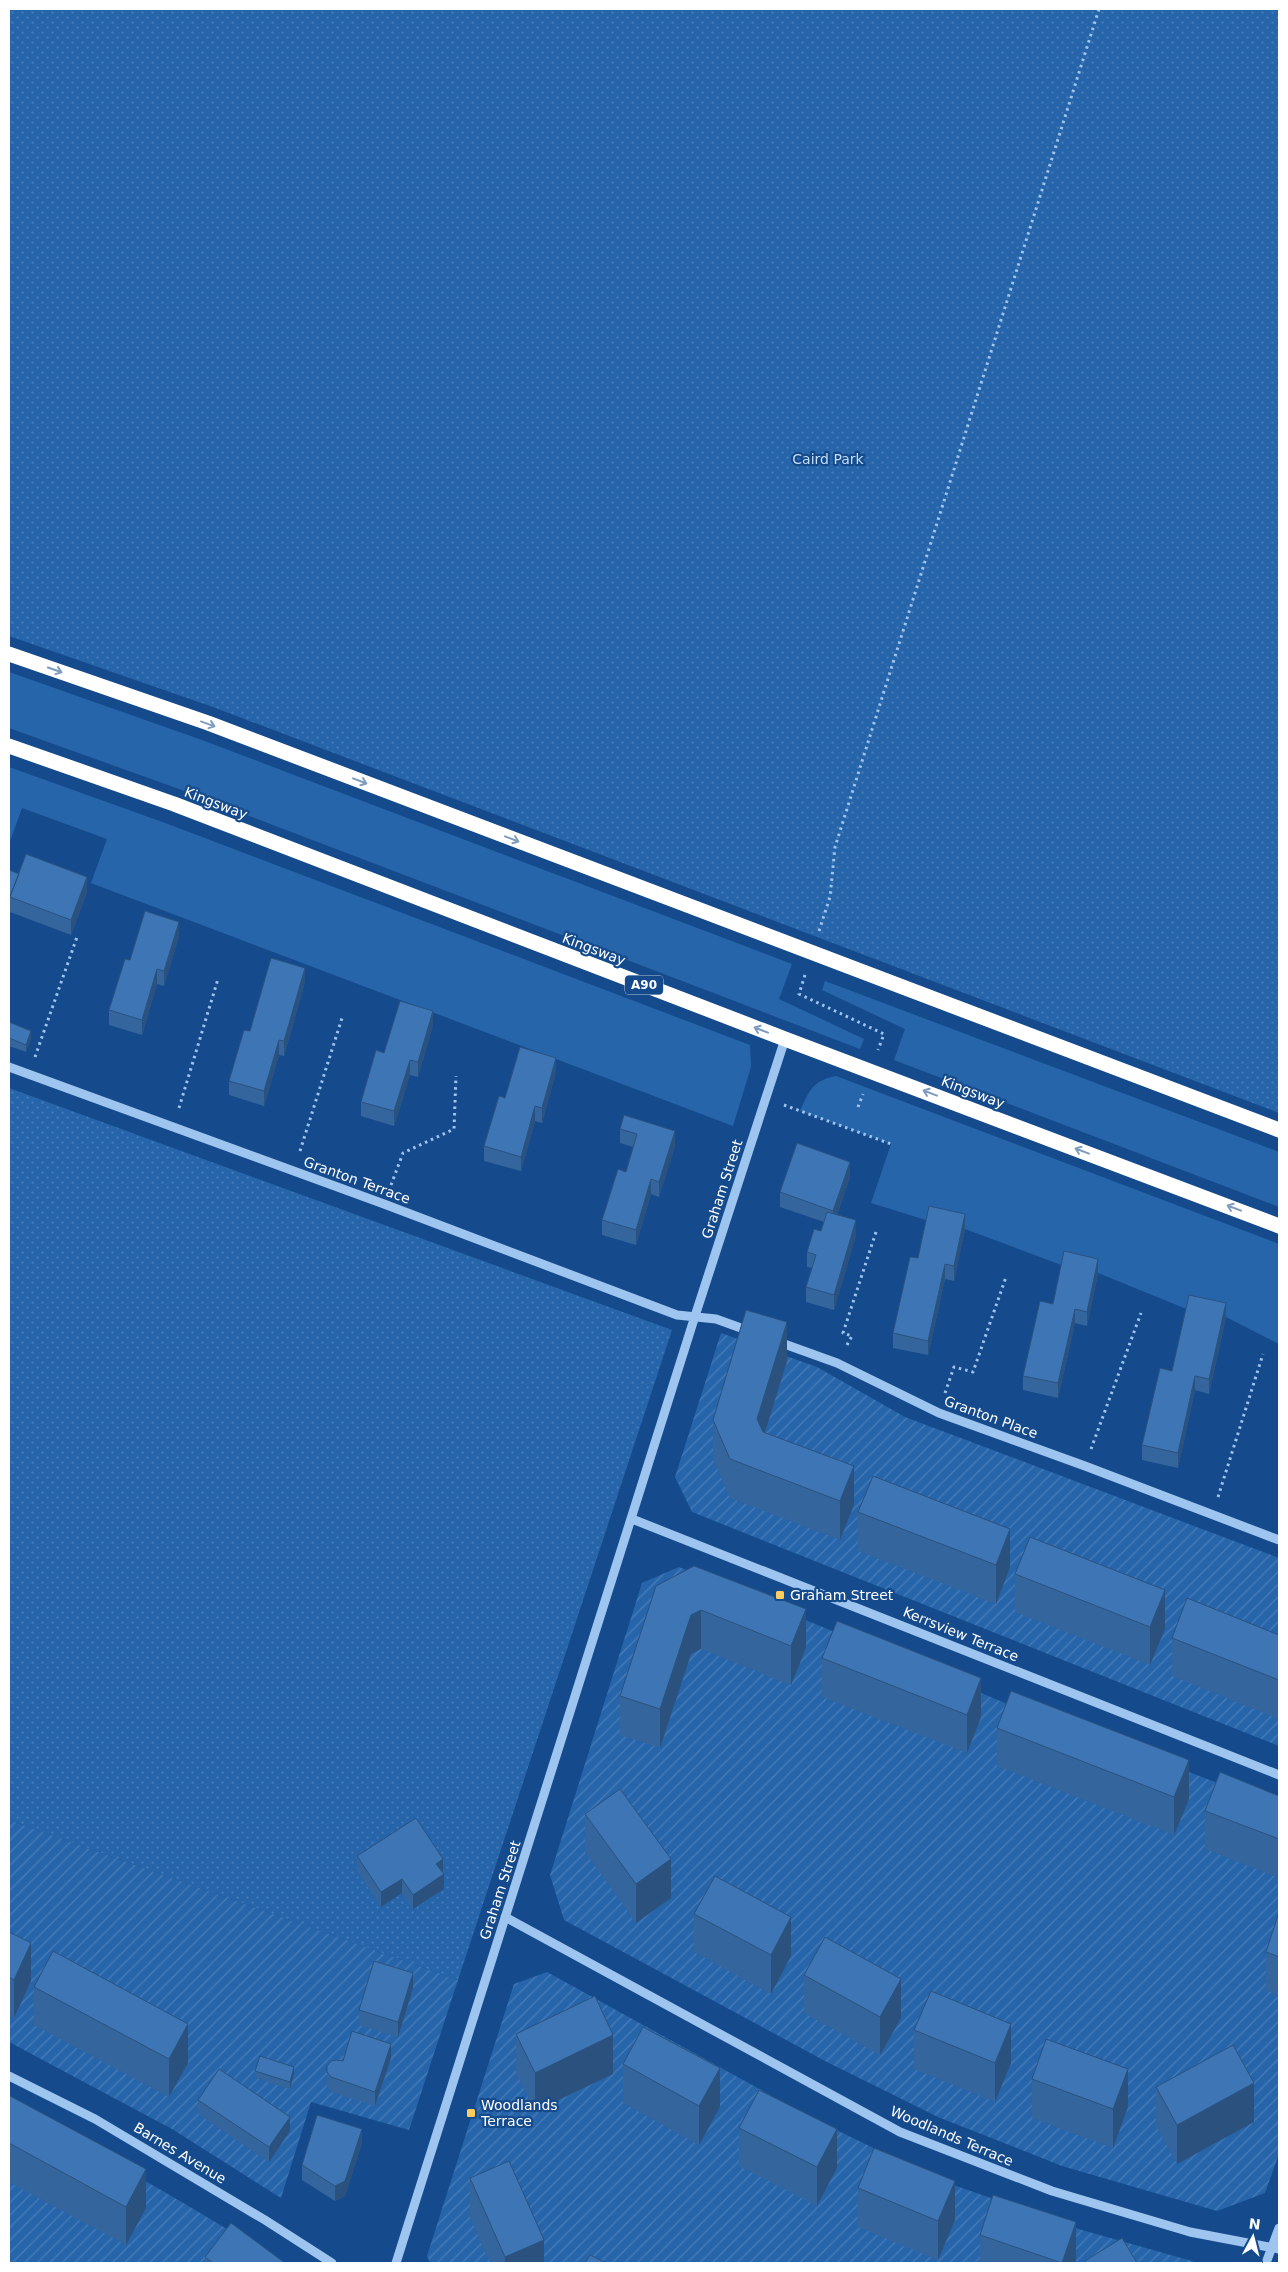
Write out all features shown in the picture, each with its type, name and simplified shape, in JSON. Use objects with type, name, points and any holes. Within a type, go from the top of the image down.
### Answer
[{"type":"highway","points":[[9,654],[208,723],[1279,1130]]},
{"type":"highway","name":"Kingsway","points":[[9,746],[183,808],[1279,1226]]},
{"type":"street","name":"Graham Street","points":[[396,2263],[695,1316],[785,1039]]},
{"type":"street","name":"Granton Terrace","points":[[9,1067],[384,1204],[677,1315],[695,1316]]},
{"type":"street","name":"Granton Place","points":[[695,1316],[716,1319],[837,1363],[939,1413],[1279,1540]]},
{"type":"street","name":"Kerrsview Terrace","points":[[632,1519],[1279,1775]]},
{"type":"street","name":"Woodlands Terrace","points":[[505,1917],[900,2132],[1052,2191],[1190,2232],[1275,2249]]},
{"type":"street","name":"Barnes Avenue","points":[[9,2076],[95,2119],[265,2220],[332,2263]]},
{"type":"street","points":[[1266,2263],[1275,2249],[1279,2228]]},
{"type":"path","points":[[858,1107],[884,1034],[799,994],[830,897],[835,847],[1099,9]]},
{"type":"path","points":[[29,1074],[77,937]]},
{"type":"path","points":[[173,1127],[218,979]]},
{"type":"path","points":[[293,1171],[342,1018]]},
{"type":"path","points":[[384,1204],[403,1153],[454,1129],[456,1076]]},
{"type":"path","points":[[766,1098],[891,1144]]},
{"type":"path","points":[[837,1363],[852,1336],[843,1333],[876,1232]]},
{"type":"path","points":[[939,1413],[954,1368],[973,1372],[1006,1277]]},
{"type":"path","points":[[1085,1466],[1141,1313]]},
{"type":"path","points":[[1212,1514],[1264,1354]]},
{"type":"green space","name":"Caird Park","points":[[9,9],[1279,9],[1279,1113],[213,707],[9,636]]},
{"type":"green space","points":[[9,672],[202,740],[792,964],[779,999],[864,1039],[860,1049],[179,789],[9,728]]},
{"type":"green space","points":[[9,767],[168,824],[750,1045],[751,1067],[733,1126],[91,883],[107,839],[22,808],[9,844]]},
{"type":"green space","points":[[825,981],[1279,1152],[1279,1207],[894,1060],[905,1029],[822,990]]},
{"type":"green space","points":[[836,1076],[1279,1244],[1279,1344],[1226,1317],[1189,1310],[1098,1273],[1064,1266],[965,1229],[929,1221],[871,1203],[891,1144],[800,1111],[806,1097],[817,1084]]},
{"type":"green space","points":[[9,1088],[672,1330],[458,1980],[9,1820]]},
{"type":"green space","points":[[721,1333],[817,1367],[905,1417],[1279,1558],[1279,1746],[692,1512],[675,1477]]},
{"type":"green space","points":[[679,1567],[1005,1703],[1279,1806],[1279,2154],[1265,2193],[1217,2211],[1062,2166],[938,2117],[825,2061],[564,1920],[550,1875],[642,1583]]},
{"type":"green space","points":[[9,1820],[458,1980],[409,2130],[311,2102],[281,2198],[172,2129],[9,2042]]},
{"type":"green space","points":[[547,1972],[812,2118],[939,2180],[1082,2230],[1199,2263],[430,2263],[427,2256],[514,1984]]},
{"type":"green space","points":[[9,2106],[147,2182],[282,2263],[9,2263]]},
{"type":"building","points":[[26,854],[87,877],[71,920],[10,897]]},
{"type":"building","points":[[9,870],[19,874],[10,896],[9,895]]},
{"type":"building","points":[[145,911],[179,922],[164,971],[157,969],[142,1020],[109,1010],[125,959],[130,960]]},
{"type":"building","points":[[271,958],[305,968],[284,1041],[279,1040],[264,1091],[229,1081],[244,1030],[250,1031]]},
{"type":"building","points":[[400,1001],[433,1011],[418,1062],[410,1060],[394,1111],[361,1102],[376,1050],[384,1053]]},
{"type":"building","points":[[9,1022],[31,1031],[26,1045],[9,1038]]},
{"type":"building","points":[[520,1047],[556,1058],[542,1108],[535,1106],[521,1157],[484,1146],[499,1096],[505,1098]]},
{"type":"building","points":[[624,1115],[675,1131],[659,1182],[651,1179],[636,1230],[602,1220],[618,1169],[626,1172],[637,1134],[620,1129]]},
{"type":"building","points":[[797,1143],[850,1162],[833,1211],[780,1192]]},
{"type":"building","points":[[929,1206],[965,1214],[954,1266],[945,1264],[928,1341],[893,1333],[910,1257],[918,1258]]},
{"type":"building","points":[[827,1212],[856,1220],[834,1295],[806,1287],[816,1255],[807,1252],[814,1229],[821,1231]]},
{"type":"building","points":[[1064,1251],[1098,1259],[1087,1312],[1075,1309],[1058,1383],[1023,1376],[1040,1301],[1053,1304]]},
{"type":"building","points":[[1189,1295],[1226,1303],[1209,1379],[1195,1376],[1178,1453],[1142,1445],[1160,1368],[1172,1371]]},
{"type":"building","points":[[746,1310],[787,1322],[757,1419],[763,1432],[854,1466],[840,1501],[730,1459],[713,1420]]},
{"type":"building","points":[[873,1476],[1010,1529],[996,1565],[858,1512]]},
{"type":"building","points":[[1030,1537],[1165,1590],[1150,1627],[1015,1574]]},
{"type":"building","points":[[694,1566],[806,1609],[791,1646],[701,1610],[691,1615],[660,1709],[620,1696],[656,1586]]},
{"type":"building","points":[[1187,1598],[1279,1635],[1279,1680],[1172,1638]]},
{"type":"building","points":[[837,1621],[981,1678],[967,1715],[822,1658]]},
{"type":"building","points":[[1011,1691],[1189,1760],[1174,1797],[997,1728]]},
{"type":"building","points":[[1220,1772],[1279,1796],[1279,1839],[1205,1811]]},
{"type":"building","points":[[620,1789],[671,1859],[636,1884],[585,1814]]},
{"type":"building","points":[[416,1818],[443,1859],[436,1864],[444,1874],[413,1895],[402,1879],[381,1892],[357,1856]]},
{"type":"building","points":[[715,1876],[791,1917],[771,1955],[694,1914]]},
{"type":"building","points":[[1279,1912],[1279,1957],[1266,1952]]},
{"type":"building","points":[[9,1932],[31,1943],[14,1980],[9,1977]]},
{"type":"building","points":[[825,1937],[901,1979],[880,2017],[804,1975]]},
{"type":"building","points":[[53,1951],[188,2024],[169,2059],[34,1987]]},
{"type":"building","points":[[374,1961],[413,1973],[398,2022],[359,2010]]},
{"type":"building","points":[[931,1991],[1011,2024],[995,2063],[914,2030]]},
{"type":"building","points":[[595,1996],[613,2035],[535,2073],[516,2034]]},
{"type":"building","points":[[643,2027],[720,2068],[699,2106],[623,2064]]},
{"type":"building","points":[[352,2031],[391,2044],[375,2092],[331,2077],[327,2072],[327,2066],[331,2061],[343,2061]]},
{"type":"building","points":[[1046,2039],[1128,2069],[1113,2109],[1032,2079]]},
{"type":"building","points":[[1233,2045],[1254,2083],[1177,2125],[1156,2087]]},
{"type":"building","points":[[260,2056],[294,2067],[290,2082],[255,2071]]},
{"type":"building","points":[[219,2069],[290,2117],[269,2147],[198,2100]]},
{"type":"building","points":[[759,2090],[837,2129],[817,2167],[739,2128]]},
{"type":"building","points":[[10,2096],[146,2169],[126,2207],[9,2143]]},
{"type":"building","points":[[317,2115],[362,2129],[345,2181],[335,2186],[302,2165]]},
{"type":"building","points":[[874,2148],[955,2181],[938,2221],[858,2188]]},
{"type":"building","points":[[509,2161],[544,2240],[505,2257],[470,2178]]},
{"type":"building","points":[[993,2195],[1076,2222],[1062,2263],[980,2235]]},
{"type":"building","points":[[231,2223],[285,2263],[213,2263],[205,2257]]},
{"type":"building","points":[[1122,2238],[1137,2263],[1087,2263],[1085,2261]]},
{"type":"building","points":[[590,2255],[606,2263],[585,2263]]},
{"type":"place","name":"Graham Street","points":[[780,1595]]},
{"type":"place","name":"Woodlands Terrace","points":[[471,2113]]}]
